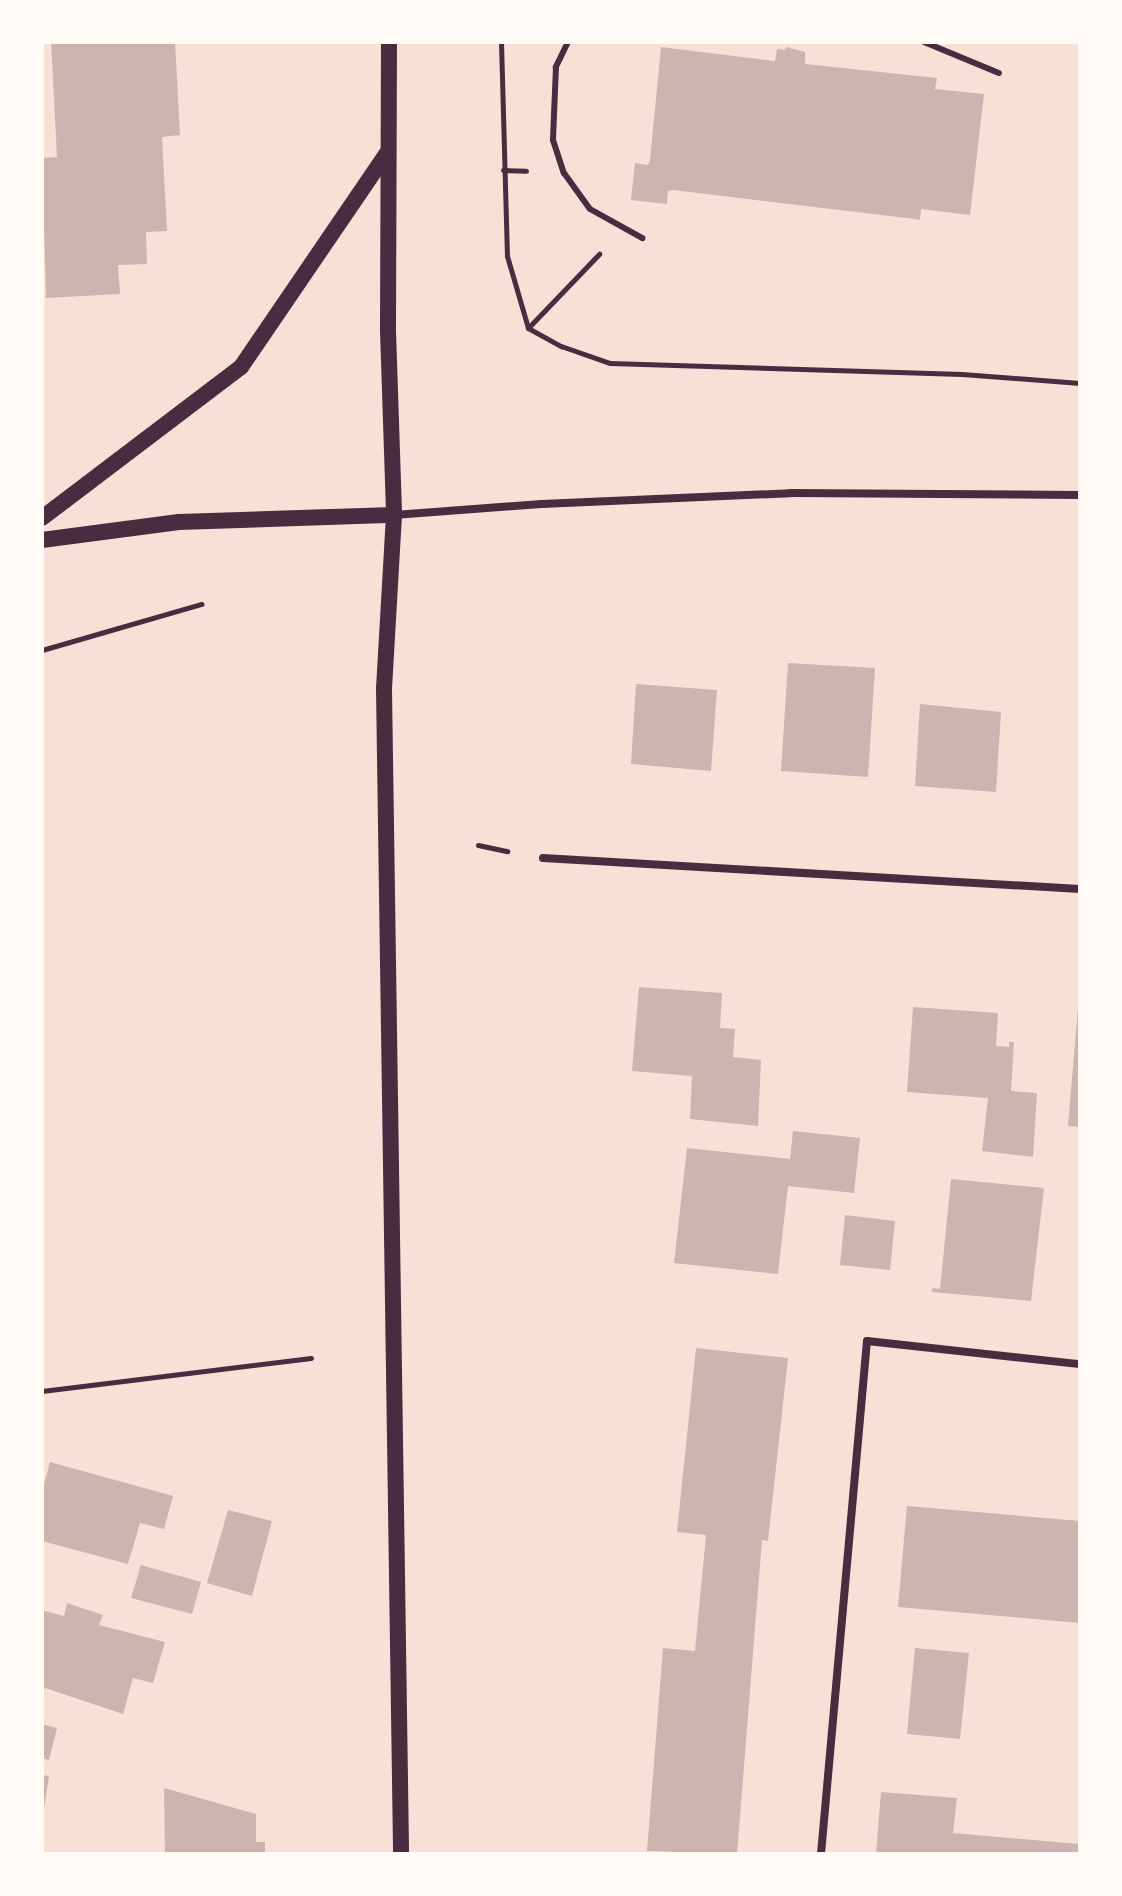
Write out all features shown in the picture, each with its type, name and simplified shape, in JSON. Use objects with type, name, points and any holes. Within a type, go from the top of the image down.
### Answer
[{"type":"main road","points":[[389,42],[387,153],[394,515],[384,689],[401,1854]]},
{"type":"main road","points":[[42,518],[241,367],[387,153]]},
{"type":"main road","points":[[42,540],[179,522],[394,515]]},
{"type":"street","points":[[394,515],[542,504],[791,493],[1080,495]]},
{"type":"street","points":[[543,858],[1080,889]]},
{"type":"street","points":[[821,1854],[867,1341],[1080,1364]]},
{"type":"lane","points":[[568,42],[556,67],[553,140],[564,173],[590,209],[642,238]]},
{"type":"lane","points":[[924,42],[999,73]]},
{"type":"path","points":[[501,42],[507,256],[528,328],[561,346],[610,363],[962,374],[1080,383]]},
{"type":"path","points":[[528,328],[623,230]]},
{"type":"path","points":[[42,650],[201,604]]},
{"type":"path","points":[[42,1391],[311,1358]]},
{"type":"building","points":[[51,42],[175,42],[180,135],[162,137],[167,231],[146,232],[147,264],[118,265],[120,294],[46,298],[42,158],[57,157]]},
{"type":"building","points":[[661,47],[775,61],[777,49],[785,50],[786,47],[805,52],[805,64],[937,78],[935,89],[984,94],[970,215],[921,209],[920,220],[673,190],[668,191],[667,204],[631,200],[635,163],[648,165],[650,160]]},
{"type":"building","points":[[788,663],[875,668],[868,777],[781,771]]},
{"type":"building","points":[[636,684],[717,690],[711,771],[631,764]]},
{"type":"building","points":[[920,704],[1001,712],[996,792],[915,786]]},
{"type":"building","points":[[639,987],[722,993],[720,1028],[735,1029],[733,1057],[761,1060],[758,1126],[690,1119],[692,1076],[632,1071]]},
{"type":"building","points":[[913,1007],[998,1013],[996,1046],[1009,1047],[1009,1042],[1014,1042],[1011,1091],[1037,1093],[1033,1157],[982,1151],[988,1098],[907,1092]]},
{"type":"building","points":[[1080,1008],[1080,1127],[1068,1126]]},
{"type":"building","points":[[793,1131],[860,1138],[854,1193],[788,1186],[778,1274],[674,1263],[687,1148],[790,1159]]},
{"type":"building","points":[[951,1179],[1044,1188],[1031,1301],[932,1292],[932,1288],[940,1289]]},
{"type":"building","points":[[845,1215],[895,1221],[890,1270],[840,1265]]},
{"type":"building","points":[[696,1348],[788,1358],[768,1541],[762,1540],[737,1854],[647,1851],[663,1648],[695,1651],[706,1535],[677,1532]]},
{"type":"building","points":[[50,1462],[173,1496],[164,1529],[140,1523],[128,1564],[42,1541],[42,1492]]},
{"type":"building","points":[[907,1506],[1080,1521],[1080,1623],[898,1607]]},
{"type":"building","points":[[228,1510],[272,1521],[252,1596],[207,1583]]},
{"type":"building","points":[[141,1565],[201,1582],[192,1614],[131,1598]]},
{"type":"building","points":[[67,1603],[103,1615],[99,1625],[165,1642],[153,1683],[133,1678],[123,1714],[45,1688],[42,1696],[42,1610],[64,1616]]},
{"type":"building","points":[[915,1648],[969,1653],[960,1739],[907,1734]]},
{"type":"building","points":[[42,1724],[57,1728],[49,1760],[42,1758]]},
{"type":"building","points":[[42,1775],[49,1776],[44,1809],[42,1809]]},
{"type":"building","points":[[164,1788],[256,1814],[256,1842],[265,1842],[265,1854],[165,1854]]},
{"type":"building","points":[[881,1792],[957,1798],[953,1833],[1080,1844],[1080,1854],[876,1854]]}]
